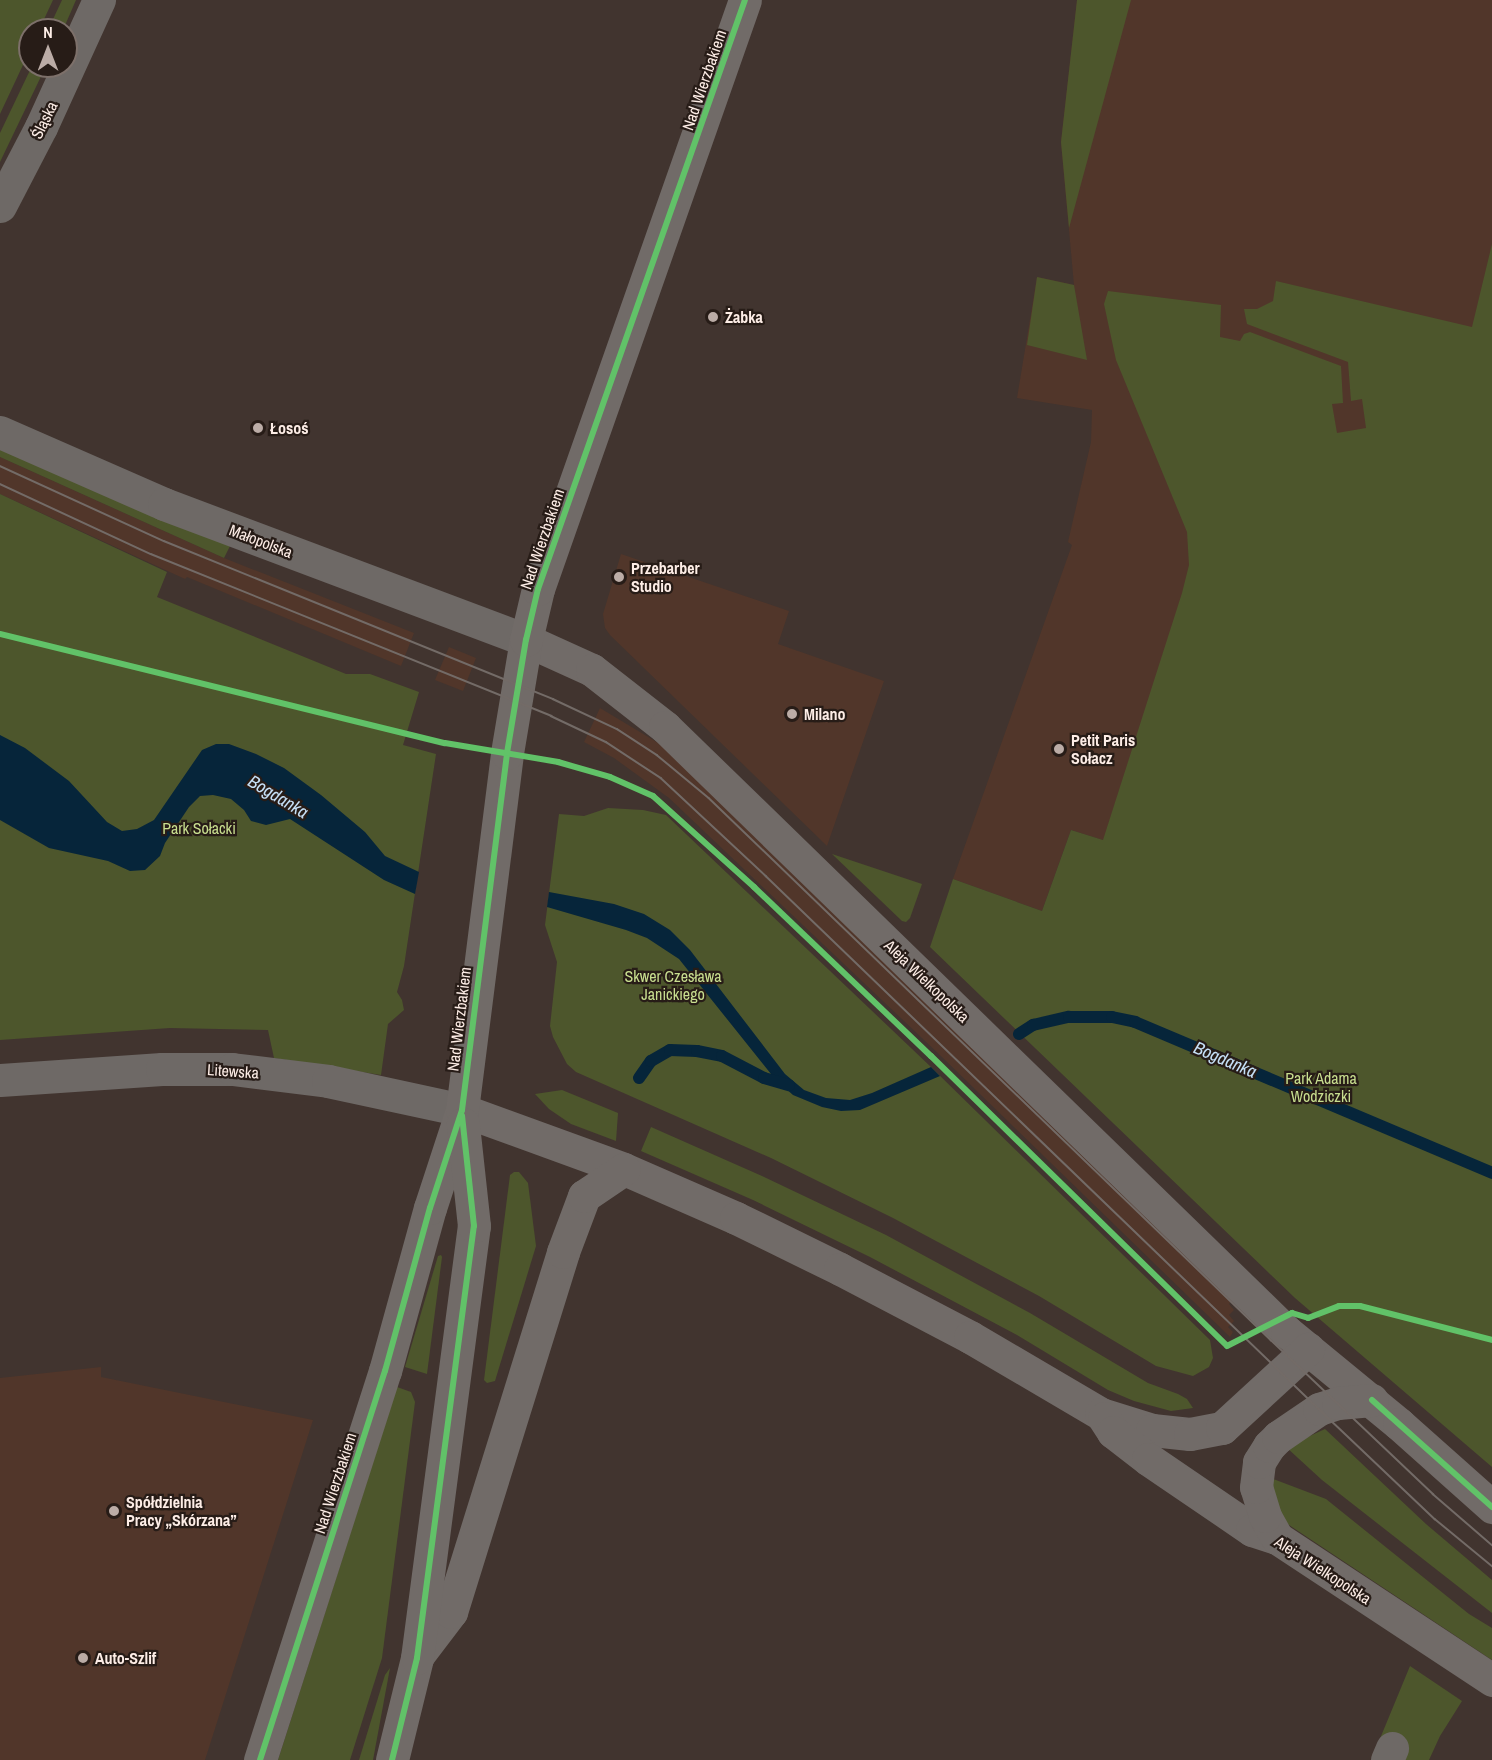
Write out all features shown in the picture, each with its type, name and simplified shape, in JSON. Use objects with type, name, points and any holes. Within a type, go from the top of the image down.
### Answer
[{"type":"street","name":"Śląska","points":[[0,206],[41,127],[99,0]]},
{"type":"street","name":"Nad Wierzbakiem","points":[[260,1760],[386,1371],[430,1208],[462,1110],[507,753],[526,640],[545,566],[745,0]]},
{"type":"street","name":"Małopolska","points":[[0,432],[164,504],[526,640]]},
{"type":"street","name":"Aleja Wielkopolska","points":[[526,640],[592,670],[665,727],[1287,1332],[1372,1400],[1492,1507]]},
{"type":"street","name":"Litewska","points":[[0,1080],[162,1070],[232,1069],[351,1086],[462,1110]]},
{"type":"street","name":"Nad Wierzbakiem","points":[[392,1760],[417,1658],[474,1226],[462,1110]]},
{"type":"street","name":"Aleja Wielkopolska","points":[[462,1110],[624,1169],[840,1269],[970,1337],[1101,1414],[1172,1434],[1214,1431],[1238,1416],[1308,1349]]},
{"type":"street","name":"Nad Wierzbakiem","points":[[417,1658],[451,1612],[563,1252],[584,1196],[624,1169]]},
{"type":"street","points":[[1277,1538],[1265,1516],[1256,1487],[1259,1461],[1269,1446],[1291,1427],[1319,1409],[1346,1402],[1372,1400]]},
{"type":"street","name":"Aleja Wielkopolska","points":[[1101,1414],[1113,1432],[1148,1459],[1252,1530],[1277,1538],[1492,1680]]},
{"type":"shaded area","points":[[1077,0],[1492,0],[1492,787],[1454,951],[1071,830],[1042,911],[953,879],[1072,545],[1068,542],[1091,442],[1092,410],[1017,398],[1037,277],[1074,285],[1061,142]]},
{"type":"shaded area","points":[[0,457],[224,558],[414,633],[401,666],[187,577],[185,579],[0,494]]},
{"type":"shaded area","points":[[621,554],[789,611],[778,644],[884,681],[827,846],[605,628],[603,614]]},
{"type":"shaded area","points":[[449,647],[476,658],[463,691],[435,680]]},
{"type":"shaded area","points":[[600,708],[665,747],[1237,1295],[1229,1304],[1234,1310],[1229,1315],[1234,1321],[1228,1327],[1233,1332],[1230,1337],[943,1058],[669,798],[614,758],[584,742]]},
{"type":"shaded area","points":[[101,1367],[101,1377],[313,1420],[205,1760],[0,1760],[0,1378]]},
{"type":"green space","points":[[0,0],[53,0],[45,18],[18,18],[18,76],[0,114]]},
{"type":"green space","points":[[62,0],[76,0],[68,18],[54,18]]},
{"type":"green space","points":[[1077,0],[1131,0],[1069,228],[1061,142]]},
{"type":"green space","points":[[26,78],[40,78],[0,162],[0,133]]},
{"type":"green space","name":"Park Adama Wodziczki","points":[[1492,244],[1492,1467],[1295,1298],[930,947],[953,879],[1042,911],[1071,830],[1103,840],[1182,593],[1189,565],[1187,532],[1116,360],[1104,304],[1108,291],[1221,305],[1220,337],[1240,341],[1244,334],[1250,332],[1341,366],[1343,403],[1332,404],[1337,433],[1366,428],[1362,399],[1351,401],[1348,362],[1247,324],[1244,309],[1257,309],[1273,301],[1276,281],[1472,327]]},
{"type":"green space","points":[[1037,277],[1074,285],[1087,360],[1027,345]]},
{"type":"green space","points":[[0,449],[231,544],[224,558],[0,457]]},
{"type":"green space","name":"Park Sołacki","points":[[0,494],[167,572],[157,597],[346,674],[370,674],[419,692],[403,745],[436,754],[404,966],[397,992],[404,1010],[388,1024],[381,1075],[274,1058],[268,1030],[170,1028],[0,1040]]},
{"type":"green space","name":"Skwer Czesława Janickiego","points":[[608,808],[643,810],[666,815],[931,1067],[1210,1340],[1213,1358],[1209,1367],[1193,1376],[1156,1366],[1039,1296],[893,1218],[771,1158],[576,1072],[567,1064],[550,1026],[557,962],[545,925],[559,814],[584,816]]},
{"type":"green space","points":[[832,854],[922,884],[910,918],[906,922],[902,921]]},
{"type":"green space","points":[[562,1090],[618,1113],[616,1141],[571,1124],[549,1109],[535,1094]]},
{"type":"green space","points":[[651,1127],[762,1176],[886,1235],[1030,1313],[1148,1383],[1187,1399],[1193,1408],[1171,1411],[1134,1401],[1108,1390],[1017,1335],[870,1257],[753,1200],[641,1151]]},
{"type":"green space","points":[[519,1172],[528,1183],[536,1246],[495,1381],[487,1383],[484,1380],[510,1175]]},
{"type":"green space","points":[[441,1255],[427,1374],[405,1367],[438,1256]]},
{"type":"green space","points":[[397,1387],[411,1392],[415,1402],[382,1658],[350,1760],[278,1760]]},
{"type":"green space","points":[[1325,1429],[1426,1524],[1492,1580],[1492,1613],[1322,1480],[1286,1447]]},
{"type":"green space","points":[[1268,1477],[1326,1499],[1469,1614],[1492,1628],[1492,1660],[1286,1523],[1280,1518]]},
{"type":"green space","points":[[1410,1666],[1462,1701],[1440,1736],[1429,1760],[1402,1760],[1379,1741]]},
{"type":"green space","points":[[390,1668],[373,1760],[359,1760],[385,1675]]},
{"type":"water","points":[[0,735],[25,748],[69,781],[107,822],[122,831],[137,829],[154,820],[202,750],[216,744],[229,744],[256,754],[284,768],[321,795],[365,832],[385,856],[419,872],[415,894],[384,880],[290,819],[266,825],[251,821],[244,810],[231,799],[213,795],[200,796],[189,807],[165,843],[160,856],[145,870],[130,871],[108,861],[49,848],[0,820]]},
{"type":"water","points":[[549,892],[614,904],[644,914],[670,930],[690,950],[785,1074],[804,1090],[826,1098],[850,1100],[872,1093],[931,1067],[940,1076],[860,1110],[841,1111],[822,1107],[793,1095],[775,1079],[679,959],[647,938],[547,907]]},
{"type":"waterway","name":"Bogdanka","points":[[1019,1034],[1033,1025],[1069,1017],[1112,1017],[1135,1022],[1492,1173]]},
{"type":"waterway","points":[[639,1078],[651,1061],[670,1050],[697,1051],[722,1056],[764,1078],[789,1085]]},
{"type":"tram line","points":[[0,466],[164,541],[553,699],[617,729],[657,755],[709,798],[1271,1340],[1433,1494],[1492,1545]]},
{"type":"tram line","points":[[0,484],[151,554],[551,716],[606,742],[661,778],[766,876],[1435,1519],[1492,1566]]},
{"type":"cycle path","points":[[260,1760],[385,1371],[430,1208],[462,1110],[507,753],[526,640],[538,589],[745,0]]},
{"type":"cycle path","points":[[0,634],[445,743],[558,762],[610,777],[653,796],[754,887],[931,1056],[1227,1346],[1292,1313],[1308,1318],[1339,1306],[1360,1306],[1492,1340]]},
{"type":"cycle path","points":[[392,1760],[417,1658],[474,1226],[462,1116]]},
{"type":"cycle path","points":[[1372,1400],[1492,1507]]},
{"type":"place","name":"Żabka","points":[[713,317]]},
{"type":"place","name":"Łosoś","points":[[258,428]]},
{"type":"place","name":"Przebarber Studio","points":[[619,577]]},
{"type":"place","name":"Milano","points":[[792,714]]},
{"type":"place","name":"Petit Paris Sołacz","points":[[1059,749]]},
{"type":"place","name":"Spółdzielnia Pracy „Skórzana”","points":[[114,1511]]},
{"type":"place","name":"Auto-Szlif","points":[[83,1658]]}]
